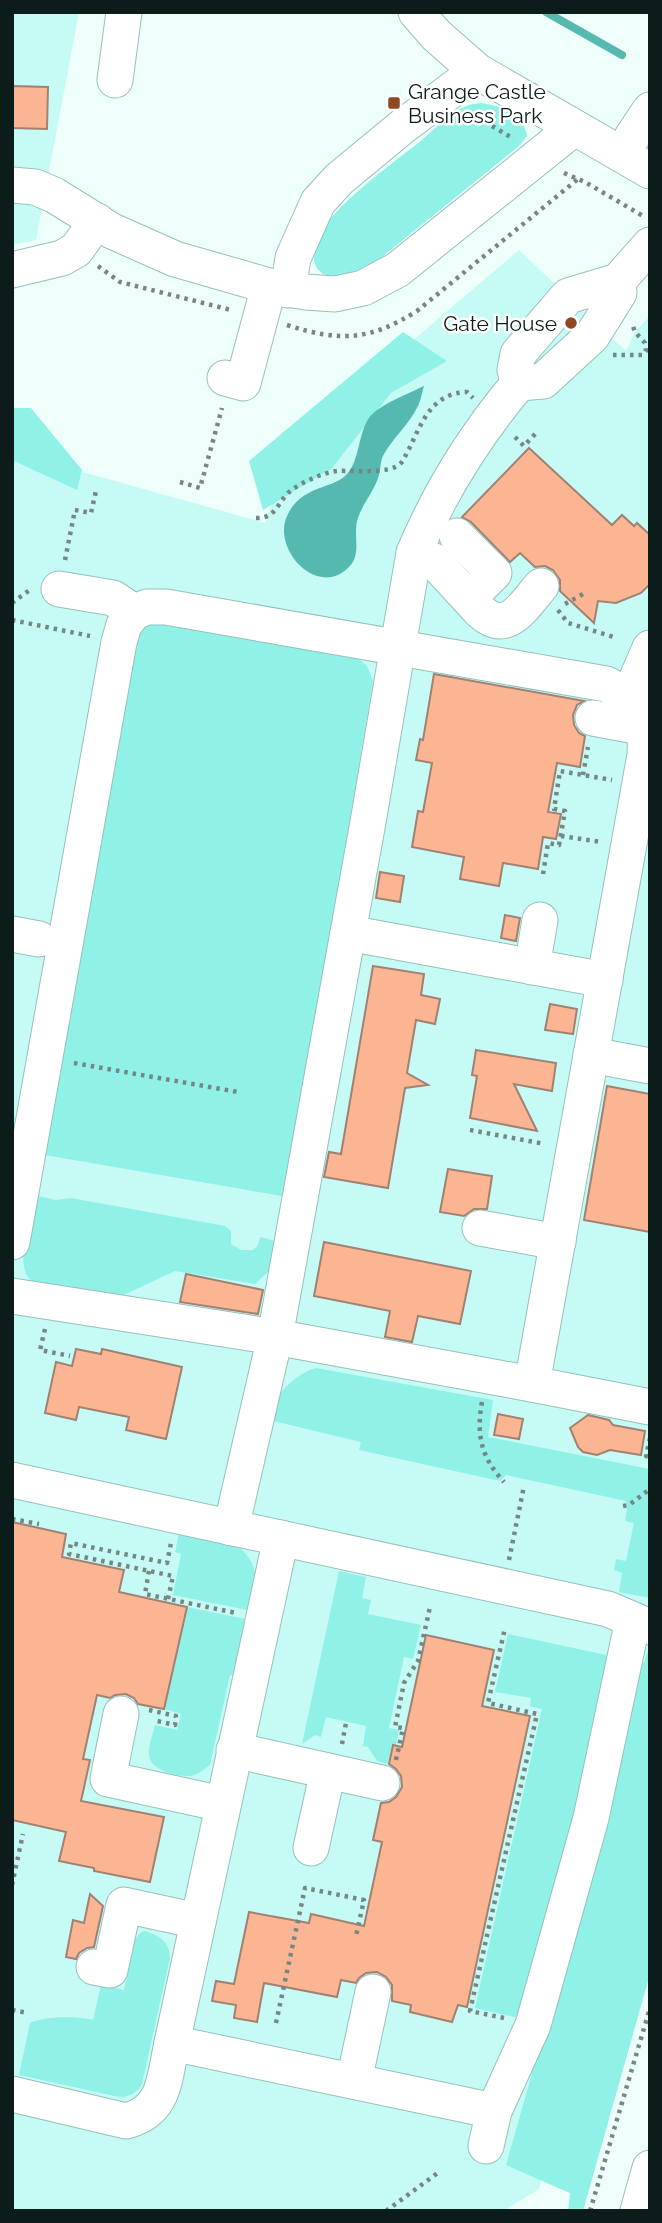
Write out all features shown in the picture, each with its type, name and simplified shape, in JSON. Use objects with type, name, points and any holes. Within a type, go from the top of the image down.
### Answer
[{"type":"street","points":[[114,80],[124,12]]},
{"type":"street","points":[[426,24],[477,71],[636,163]]},
{"type":"street","points":[[228,378],[243,383],[279,288],[318,202],[339,179],[382,143],[477,71]]},
{"type":"street","points":[[636,163],[632,137],[650,110]]},
{"type":"street","points":[[12,185],[35,187],[54,195],[88,232],[112,231],[153,250],[279,288],[335,294],[379,281],[408,261],[574,128]]},
{"type":"street","points":[[231,1528],[275,1337],[414,553],[423,531],[469,448],[519,383],[543,381],[592,336],[619,292],[618,281],[646,230]]},
{"type":"street","points":[[12,270],[62,258],[76,250],[88,232]]},
{"type":"street","points":[[519,383],[515,370],[518,354],[568,296],[618,281]]},
{"type":"street","points":[[457,536],[494,573],[469,598]]},
{"type":"street","points":[[414,553],[434,561],[488,617],[505,622],[549,594]]},
{"type":"street","points":[[59,589],[113,598],[127,627]]},
{"type":"street","points":[[12,1242],[127,627],[147,607],[166,607],[606,684],[622,692],[642,715],[646,728],[645,755],[532,1384]]},
{"type":"street","points":[[626,697],[650,649]]},
{"type":"street","points":[[593,718],[646,728]]},
{"type":"street","points":[[532,967],[540,920]]},
{"type":"street","points":[[348,933],[605,980]]},
{"type":"street","points":[[592,1055],[650,1066]]},
{"type":"street","points":[[480,1228],[558,1242]]},
{"type":"street","points":[[12,1296],[275,1337],[650,1407]]},
{"type":"street","points":[[12,1480],[608,1609],[641,1623],[591,1818],[533,2025],[494,2110],[485,2146]]},
{"type":"street","points":[[12,2094],[126,2121],[141,2117],[160,2096],[281,1538]]},
{"type":"street","points":[[137,1714],[108,1779],[222,1804]]},
{"type":"street","points":[[234,1750],[335,1758],[388,1776]]},
{"type":"street","points":[[311,1848],[335,1758]]},
{"type":"street","points":[[94,1967],[110,1970],[124,1905],[198,1921]]},
{"type":"street","points":[[355,2081],[373,1992]]},
{"type":"street","points":[[172,2043],[494,2110]]},
{"type":"street","points":[[638,2211],[650,2168]]},
{"type":"path","points":[[460,107],[525,145]]},
{"type":"path","points":[[287,325],[319,335],[347,337],[396,324],[416,311],[578,178],[646,230]]},
{"type":"path","points":[[88,232],[99,268],[120,282],[234,311]]},
{"type":"path","points":[[592,336],[614,356],[642,355],[646,351],[645,343],[635,332]]},
{"type":"path","points":[[180,482],[200,488],[228,378]]},
{"type":"path","points":[[256,518],[265,519],[271,515],[295,487],[316,477],[341,471],[385,470]]},
{"type":"path","points":[[59,589],[75,510],[91,513],[96,491]]},
{"type":"path","points":[[549,594],[558,612],[568,623],[614,637]]},
{"type":"path","points":[[12,620],[127,627]]},
{"type":"path","points":[[543,874],[548,843],[559,845],[561,836],[565,811],[554,809],[560,771],[640,784]]},
{"type":"path","points":[[561,836],[629,846]]},
{"type":"path","points":[[65,1062],[238,1092]]},
{"type":"path","points":[[470,1130],[574,1149]]},
{"type":"path","points":[[487,1376],[478,1422],[480,1444],[495,1472],[504,1482]]},
{"type":"path","points":[[650,1438],[646,1456],[650,1457]]},
{"type":"path","points":[[622,1506],[629,1505],[650,1489]]},
{"type":"path","points":[[168,1599],[173,1576],[69,1553],[71,1543],[167,1563],[176,1516]]},
{"type":"path","points":[[12,1519],[38,1524]]},
{"type":"path","points":[[149,1571],[145,1594],[263,1619]]},
{"type":"path","points":[[388,1776],[403,1728],[395,1727],[404,1683],[418,1661],[430,1607]]},
{"type":"path","points":[[505,1628],[488,1703],[537,1714],[470,2011],[533,2025]]},
{"type":"path","points":[[137,1714],[176,1716],[174,1725],[137,1714]]},
{"type":"path","points":[[335,1758],[346,1723]]},
{"type":"path","points":[[12,1885],[23,1834]]},
{"type":"path","points":[[276,2022],[305,1888],[363,1900],[356,1936]]},
{"type":"path","points":[[590,2211],[650,2008]]},
{"type":"path","points":[[12,2010],[29,2013]]},
{"type":"path","points":[[386,2211],[439,2172]]},
{"type":"shaded area","points":[[12,12],[79,12],[36,240],[12,245]]},
{"type":"shaded area","points":[[480,103],[503,108],[521,121],[527,136],[519,146],[382,257],[344,275],[328,276],[321,272],[314,260],[315,245],[322,230],[342,206],[450,116],[462,108]]},
{"type":"shaded area","points":[[519,250],[626,351],[635,332],[650,316],[650,1736],[539,2189],[503,2211],[12,2211],[12,457],[72,469],[265,523],[282,469],[405,347]]},
{"type":"shaded area","points":[[403,332],[447,361],[391,393],[332,468],[263,510],[249,461]]},
{"type":"shaded area","points":[[424,386],[415,412],[383,457],[377,481],[358,518],[356,551],[352,563],[335,576],[323,577],[310,573],[299,565],[285,541],[284,527],[294,504],[310,492],[335,482],[348,473],[355,460],[365,424],[373,413]]},
{"type":"shaded area","points":[[12,408],[31,408],[82,470],[77,490],[12,460]]},
{"type":"shaded area","points":[[151,620],[355,656],[367,666],[373,681],[287,1197],[45,1155],[135,633]]},
{"type":"shaded area","points":[[39,1196],[56,1200],[71,1198],[225,1226],[231,1231],[231,1244],[241,1250],[253,1250],[260,1237],[279,1242],[270,1270],[255,1284],[175,1271],[116,1297],[33,1282],[27,1276],[23,1255],[33,1198],[37,1199]]},
{"type":"shaded area","points":[[316,1368],[493,1400],[488,1437],[650,1469],[650,1598],[619,1592],[622,1573],[614,1570],[616,1559],[626,1561],[634,1523],[625,1521],[626,1501],[506,1475],[500,1481],[359,1450],[361,1442],[269,1420],[273,1404],[281,1393],[297,1377]]},
{"type":"shaded area","points":[[180,1528],[239,1547],[246,1555],[256,1577],[252,1611],[173,1595],[181,1554],[175,1552]]},
{"type":"shaded area","points":[[339,1571],[366,1577],[362,1598],[371,1600],[368,1614],[421,1625],[413,1659],[404,1657],[389,1728],[399,1730],[396,1745],[392,1744],[388,1764],[377,1761],[368,1747],[363,1746],[366,1726],[326,1717],[321,1737],[315,1735],[302,1744]]},
{"type":"shaded area","points":[[187,1607],[250,1620],[238,1676],[230,1675],[210,1765],[190,1776],[174,1774],[156,1767],[150,1759],[149,1751],[155,1725],[177,1730],[181,1714],[164,1709]]},
{"type":"shaded area","points":[[508,1634],[644,1663],[647,1653],[650,1654],[650,1974],[583,2211],[568,2211],[570,2193],[506,2165],[546,2024],[475,2008],[542,1709],[530,1706],[531,1698],[495,1692]]},
{"type":"shaded area","points":[[144,1931],[163,1940],[170,1958],[142,2084],[138,2090],[119,2097],[19,2075],[30,2023],[61,2017],[93,2020],[101,1985],[124,1990],[135,1940]]},
{"type":"building","points":[[12,86],[48,87],[47,129],[12,128]]},
{"type":"building","points":[[529,448],[612,525],[622,515],[634,526],[637,523],[650,535],[650,584],[641,593],[616,603],[598,601],[594,623],[560,591],[560,580],[553,570],[545,566],[535,567],[520,553],[510,562],[471,522],[462,517]]},
{"type":"building","points":[[434,674],[584,701],[577,705],[573,715],[574,725],[579,733],[585,736],[580,767],[557,763],[548,812],[561,814],[556,839],[543,837],[538,869],[503,863],[499,886],[460,879],[464,857],[412,847],[418,811],[423,812],[432,763],[416,760],[420,739],[423,740]]},
{"type":"building","points":[[380,872],[404,876],[400,902],[376,898]]},
{"type":"building","points":[[505,915],[520,918],[516,941],[501,938]]},
{"type":"building","points":[[373,966],[424,974],[421,995],[440,999],[435,1024],[416,1020],[407,1073],[428,1085],[405,1088],[388,1188],[324,1177],[329,1152],[341,1154]]},
{"type":"building","points":[[550,1004],[577,1009],[573,1034],[545,1030]]},
{"type":"building","points":[[476,1050],[556,1063],[552,1091],[514,1084],[537,1131],[470,1118],[477,1076],[472,1075]]},
{"type":"building","points":[[607,1086],[650,1094],[650,1232],[584,1220]]},
{"type":"building","points":[[448,1169],[492,1176],[487,1209],[474,1209],[464,1216],[440,1212]]},
{"type":"building","points":[[324,1242],[471,1271],[460,1324],[418,1316],[412,1342],[385,1337],[390,1311],[314,1296]]},
{"type":"building","points":[[186,1274],[263,1290],[258,1314],[180,1302]]},
{"type":"building","points":[[76,1349],[101,1354],[102,1349],[182,1367],[166,1439],[126,1430],[129,1417],[79,1407],[76,1420],[45,1413],[56,1362],[72,1366]]},
{"type":"building","points":[[498,1414],[523,1419],[519,1439],[494,1435]]},
{"type":"building","points":[[588,1415],[609,1420],[613,1425],[645,1431],[641,1455],[610,1450],[597,1455],[583,1452],[570,1428]]},
{"type":"building","points":[[12,1522],[66,1534],[62,1557],[124,1570],[119,1592],[187,1607],[164,1709],[138,1704],[126,1694],[110,1698],[97,1695],[83,1759],[90,1760],[81,1801],[164,1817],[150,1882],[59,1861],[66,1832],[12,1820]]},
{"type":"building","points":[[426,1635],[494,1650],[482,1706],[530,1716],[467,2007],[458,2005],[452,2022],[410,2012],[411,2005],[392,2001],[392,1985],[386,1977],[377,1972],[366,1973],[356,1983],[341,1980],[337,1997],[264,1983],[257,2022],[234,2018],[236,2005],[212,2001],[216,1981],[234,1984],[249,1912],[309,1923],[311,1914],[364,1926],[382,1842],[373,1840],[381,1803],[396,1797],[402,1787],[401,1776],[389,1764],[393,1745],[402,1747]]},
{"type":"building","points":[[90,1894],[103,1906],[94,1947],[79,1953],[76,1959],[66,1957],[73,1920],[84,1923]]},
{"type":"waterway","points":[[546,12],[622,55]]},
{"type":"place","name":"Grange Castle Business Park","points":[[394,103]]},
{"type":"place","name":"Gate House","points":[[571,323]]}]
